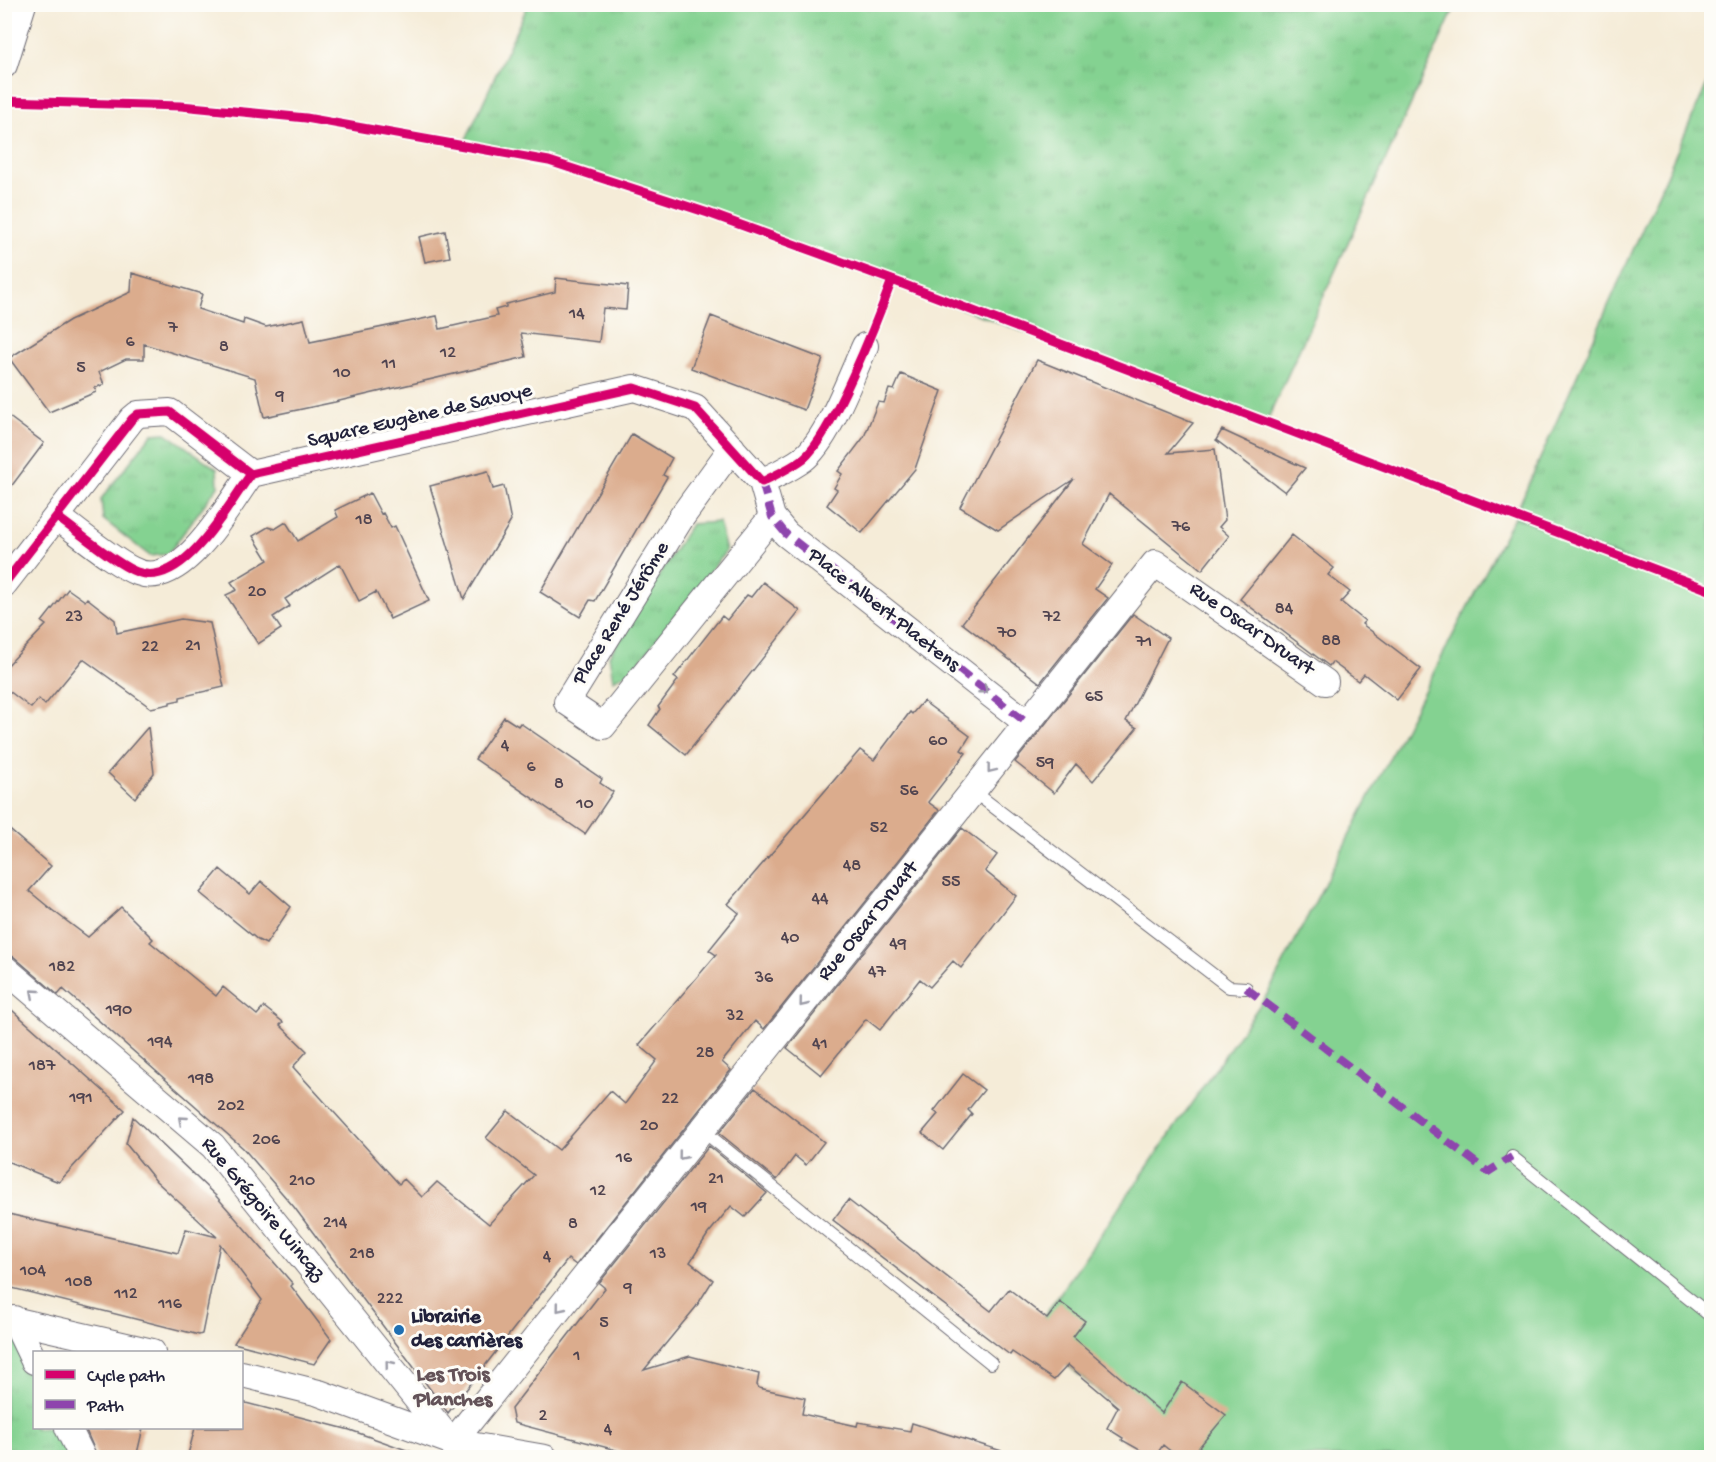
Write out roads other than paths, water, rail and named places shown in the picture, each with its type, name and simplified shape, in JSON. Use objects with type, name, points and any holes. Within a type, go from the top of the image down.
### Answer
[{"type":"street","points":[[4,65],[23,4]]},
{"type":"street","points":[[762,482],[803,459],[813,449],[824,433],[865,346]]},
{"type":"street","name":"Place Albert Plaetens","points":[[597,396],[634,388],[695,408],[762,482],[772,517],[786,534],[1027,723]]},
{"type":"street","name":"Square Eugène de Savoye","points":[[251,474],[597,396]]},
{"type":"street","points":[[4,584],[138,414],[170,412],[251,474],[190,557],[173,569],[153,576],[136,572],[57,517]]},
{"type":"street","name":"Place René Jérôme","points":[[732,448],[681,518],[567,702],[603,726],[772,517]]},
{"type":"street","name":"Rue Oscar Druart","points":[[458,1450],[702,1130],[1155,563],[1325,682]]},
{"type":"street","name":"Rue Grégoire Wincqz","points":[[4,968],[213,1146],[458,1450]]},
{"type":"street","points":[[9,1318],[144,1351]]},
{"type":"street","points":[[9,1318],[33,1359]]},
{"type":"street","points":[[243,1374],[319,1393],[458,1450],[545,1458]]},
{"type":"street","points":[[68,1429],[83,1458]]},
{"type":"lane","points":[[973,791],[1229,987],[1246,988]]},
{"type":"lane","points":[[702,1130],[991,1363]]},
{"type":"lane","points":[[1512,1157],[1712,1317]]},
{"type":"place","name":"Librairie des carrières","points":[[399,1330]]},
{"type":"district","name":"Les Trois Planches","points":[[453,1388]]}]
